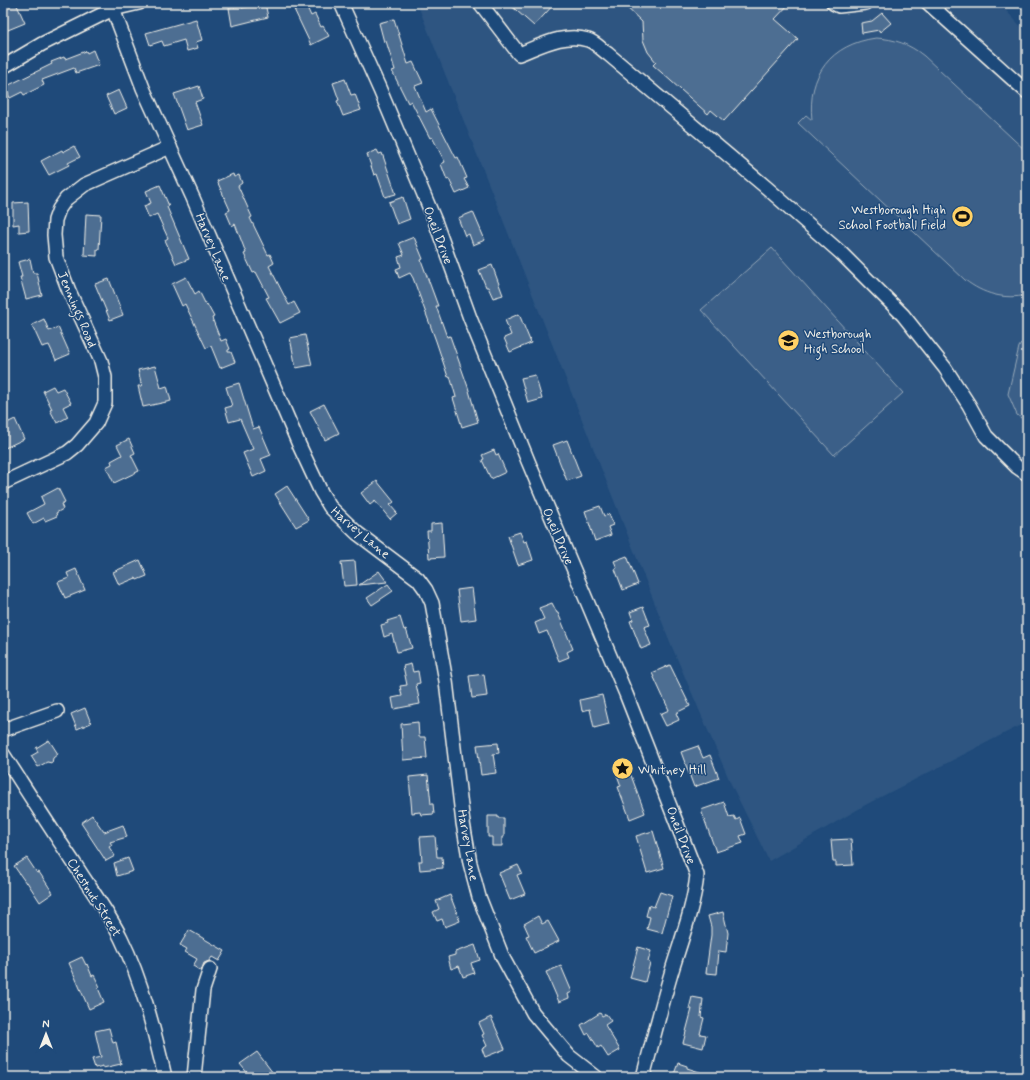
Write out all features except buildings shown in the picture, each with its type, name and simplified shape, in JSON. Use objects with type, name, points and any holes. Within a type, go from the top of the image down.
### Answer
[{"type":"street","points":[[3,67],[42,44],[113,10],[139,3]]},
{"type":"street","name":"Oneil Drive","points":[[341,3],[380,90],[435,221],[490,368],[626,694],[697,875],[686,924],[663,1000],[643,1077]]},
{"type":"street","points":[[480,3],[519,54],[547,43],[569,37],[589,40],[608,54],[767,188],[841,253],[903,315],[945,368],[969,405],[986,436],[1017,467],[1027,474]]},
{"type":"street","points":[[833,3],[839,6],[866,3]]},
{"type":"street","points":[[928,3],[1027,92]]},
{"type":"street","name":"Harvey Lane","points":[[113,10],[143,88],[300,447],[330,508],[357,533],[418,579],[426,590],[432,603],[446,681],[463,823],[470,863],[482,903],[503,958],[533,1013],[569,1056],[596,1077]]},
{"type":"street","name":"Jennings Road","points":[[3,483],[67,453],[77,445],[96,423],[105,403],[105,377],[101,361],[69,291],[56,257],[54,235],[55,220],[59,210],[66,199],[84,185],[170,148]]},
{"type":"street","points":[[3,730],[57,711]]},
{"type":"street","name":"Chestnut Street","points":[[3,754],[107,912],[121,939],[132,964],[144,1001],[165,1077]]},
{"type":"street","points":[[194,1077],[203,990],[210,969]]},
{"type":"shaded area","name":"Westborough High School","points":[[417,3],[999,3],[1027,33],[1027,722],[869,803],[769,861],[731,784],[672,647]]},
{"type":"shaded area","name":"Westborough High School Football Field","points":[[876,38],[902,43],[913,48],[924,56],[1027,152],[1027,295],[1010,297],[994,295],[979,289],[965,280],[798,123],[806,115],[812,120],[811,104],[814,89],[818,76],[825,64],[846,47],[860,41]]},
{"type":"shaded area","points":[[772,248],[903,393],[834,455],[701,310]]},
{"type":"shaded area","points":[[1027,335],[1027,422],[1017,415],[1008,394],[1019,347]]},
{"type":"place","name":"Westborough High School Football Field","points":[[962,216]]},
{"type":"place","name":"Westborough High School","points":[[789,340]]},
{"type":"place","name":"Whitney Hill","points":[[623,769]]}]
